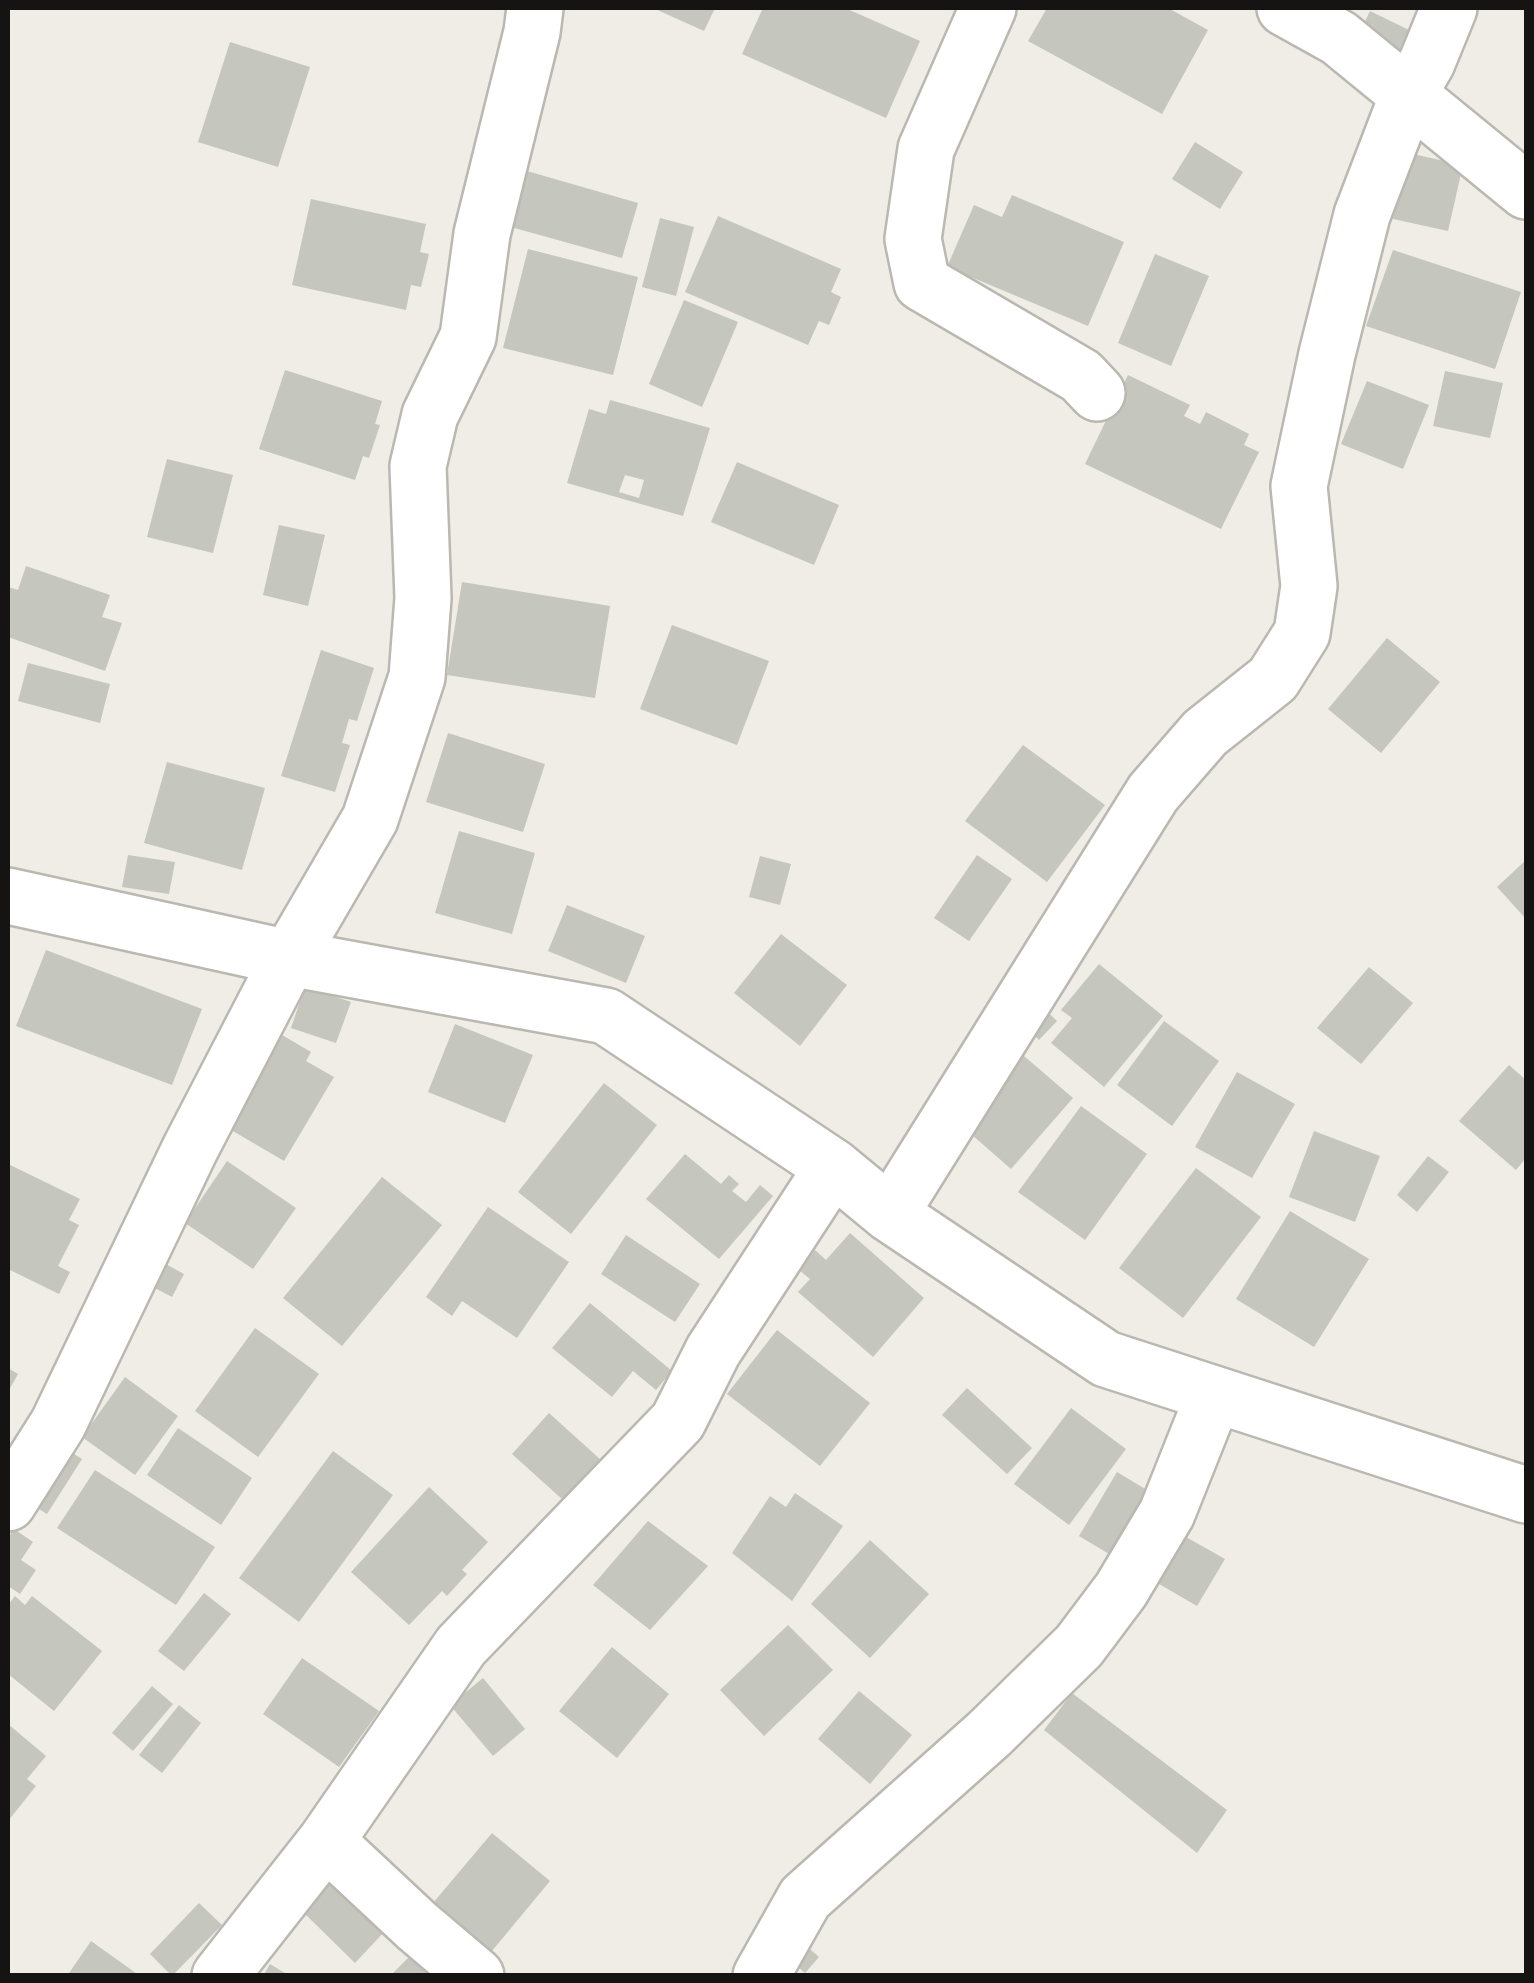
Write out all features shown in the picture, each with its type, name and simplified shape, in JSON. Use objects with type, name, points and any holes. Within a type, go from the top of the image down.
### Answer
[{"type":"street","points":[[8,1503],[58,1424],[190,1148],[289,958],[370,818],[417,677],[423,598],[418,466],[430,416],[468,336],[482,234],[532,32],[534,8]]},
{"type":"street","points":[[988,8],[926,149],[913,239],[922,283],[1081,376],[1098,393]]},
{"type":"street","points":[[1284,8],[1339,38],[1526,191]]},
{"type":"street","points":[[890,1214],[1154,792],[1205,733],[1273,679],[1302,633],[1309,586],[1299,486],[1362,215],[1408,95],[1450,8]]},
{"type":"street","points":[[8,896],[289,958],[606,1016],[834,1168],[890,1214],[1106,1358],[1526,1495]]},
{"type":"street","points":[[220,1976],[326,1841],[461,1646],[678,1421],[713,1351],[834,1168]]},
{"type":"street","points":[[761,1976],[805,1898],[989,1734],[1079,1646],[1121,1590],[1167,1513],[1214,1395]]},
{"type":"street","points":[[326,1841],[476,1976]]},
{"type":"building","points":[[653,8],[715,8],[704,31]]},
{"type":"building","points":[[763,8],[845,8],[920,41],[886,118],[742,54]]},
{"type":"building","points":[[1047,8],[1168,8],[1208,30],[1162,114],[1028,41]]},
{"type":"building","points":[[1370,11],[1411,31],[1399,56],[1358,36]]},
{"type":"building","points":[[230,42],[310,67],[278,167],[198,142]]},
{"type":"building","points":[[1195,142],[1243,172],[1220,209],[1172,179]]},
{"type":"building","points":[[1408,153],[1463,165],[1448,231],[1393,219]]},
{"type":"building","points":[[527,171],[638,203],[622,258],[511,227]]},
{"type":"building","points":[[1012,195],[1124,242],[1088,326],[947,267],[974,205],[1002,217]]},
{"type":"building","points":[[311,199],[426,224],[420,252],[429,254],[421,287],[411,285],[406,310],[292,285]]},
{"type":"building","points":[[718,216],[841,269],[831,292],[841,297],[829,325],[819,321],[808,345],[685,292]]},
{"type":"building","points":[[660,218],[694,227],[676,296],[642,287]]},
{"type":"building","points":[[528,249],[638,277],[613,375],[503,348]]},
{"type":"building","points":[[1393,250],[1521,292],[1495,369],[1366,326]]},
{"type":"building","points":[[1155,254],[1209,276],[1171,366],[1118,343]]},
{"type":"building","points":[[684,300],[738,322],[702,407],[649,384]]},
{"type":"building","points":[[285,370],[382,401],[375,424],[380,425],[369,458],[363,456],[355,480],[259,449]]},
{"type":"building","points":[[1445,371],[1503,383],[1490,438],[1433,426]]},
{"type":"building","points":[[1128,375],[1190,405],[1184,416],[1200,424],[1206,412],[1249,434],[1244,445],[1259,452],[1221,529],[1085,464]]},
{"type":"building","points":[[1367,381],[1429,405],[1403,469],[1341,444]]},
{"type":"building","points":[[610,400],[710,428],[683,516],[567,483],[589,409],[606,414]],"holes":[[[625,475],[644,480],[639,498],[619,492]]]},
{"type":"building","points":[[167,459],[233,475],[213,553],[147,537]]},
{"type":"building","points":[[737,462],[839,505],[814,565],[711,522]]},
{"type":"building","points":[[279,525],[325,535],[308,606],[263,595]]},
{"type":"building","points":[[26,566],[110,595],[102,617],[122,623],[105,671],[8,637],[8,587],[18,590]]},
{"type":"building","points":[[462,582],[610,606],[595,698],[447,675]]},
{"type":"building","points":[[672,625],[769,661],[737,745],[640,709]]},
{"type":"building","points":[[1387,638],[1440,682],[1381,753],[1328,709]]},
{"type":"building","points":[[321,650],[374,668],[357,721],[349,719],[342,743],[350,745],[335,792],[281,776]]},
{"type":"building","points":[[28,663],[110,684],[100,723],[18,701]]},
{"type":"building","points":[[448,733],[545,764],[523,832],[426,802]]},
{"type":"building","points":[[1023,745],[1105,805],[1047,882],[965,821]]},
{"type":"building","points":[[167,762],[265,788],[242,870],[144,843]]},
{"type":"building","points":[[459,831],[535,853],[512,934],[435,913]]},
{"type":"building","points":[[128,855],[175,862],[169,894],[122,887]]},
{"type":"building","points":[[977,855],[1012,879],[969,941],[934,918]]},
{"type":"building","points":[[760,856],[791,864],[780,905],[749,897]]},
{"type":"building","points":[[1526,860],[1526,919],[1497,887]]},
{"type":"building","points":[[567,905],[645,936],[626,983],[548,951]]},
{"type":"building","points":[[781,934],[847,985],[800,1046],[734,993]]},
{"type":"building","points":[[46,950],[202,1009],[172,1085],[16,1026]]},
{"type":"building","points":[[1099,964],[1163,1016],[1104,1087],[1051,1043],[1072,1018],[1061,1010]]},
{"type":"building","points":[[1369,967],[1413,1003],[1361,1064],[1317,1028]]},
{"type":"building","points":[[305,986],[351,1002],[336,1043],[291,1028]]},
{"type":"building","points":[[1040,1005],[1057,1021],[1039,1040],[1023,1024]]},
{"type":"building","points":[[1164,1021],[1219,1061],[1172,1126],[1117,1085]]},
{"type":"building","points":[[455,1024],[533,1055],[505,1123],[428,1092]]},
{"type":"building","points":[[277,1032],[311,1052],[306,1061],[334,1077],[284,1161],[221,1124]]},
{"type":"building","points":[[1024,1056],[1073,1098],[1011,1169],[963,1127]]},
{"type":"building","points":[[1509,1065],[1526,1080],[1526,1158],[1516,1170],[1459,1121]]},
{"type":"building","points":[[1237,1072],[1295,1104],[1252,1178],[1195,1147]]},
{"type":"building","points":[[604,1083],[657,1125],[571,1234],[518,1192]]},
{"type":"building","points":[[1081,1106],[1147,1154],[1085,1240],[1018,1192]]},
{"type":"building","points":[[1314,1131],[1380,1156],[1355,1222],[1289,1197]]},
{"type":"building","points":[[685,1154],[721,1184],[729,1175],[739,1184],[732,1191],[746,1202],[760,1185],[773,1196],[719,1259],[646,1199]]},
{"type":"building","points":[[1428,1156],[1449,1172],[1417,1212],[1397,1195]]},
{"type":"building","points":[[227,1161],[296,1208],[253,1269],[185,1223]]},
{"type":"building","points":[[8,1164],[80,1199],[69,1220],[79,1225],[58,1266],[70,1272],[59,1294],[8,1269]]},
{"type":"building","points":[[1196,1168],[1261,1217],[1183,1318],[1119,1268]]},
{"type":"building","points":[[382,1177],[442,1225],[342,1346],[283,1298]]},
{"type":"building","points":[[488,1207],[569,1262],[517,1338],[462,1301],[452,1316],[426,1297]]},
{"type":"building","points":[[1290,1211],[1369,1259],[1314,1347],[1236,1299]]},
{"type":"building","points":[[850,1233],[924,1298],[873,1357],[798,1292],[810,1279],[799,1270],[815,1250],[826,1260]]},
{"type":"building","points":[[626,1235],[700,1284],[675,1322],[601,1274]]},
{"type":"building","points":[[160,1261],[184,1274],[172,1297],[147,1284]]},
{"type":"building","points":[[590,1303],[672,1371],[656,1390],[633,1371],[612,1397],[552,1348]]},
{"type":"building","points":[[255,1328],[319,1374],[258,1457],[195,1411]]},
{"type":"building","points":[[777,1330],[870,1403],[820,1466],[727,1394]]},
{"type":"building","points":[[8,1368],[18,1374],[8,1392]]},
{"type":"building","points":[[125,1377],[178,1416],[135,1475],[82,1437]]},
{"type":"building","points":[[967,1388],[1032,1448],[1007,1474],[942,1415]]},
{"type":"building","points":[[1071,1408],[1126,1449],[1069,1525],[1014,1484]]},
{"type":"building","points":[[549,1413],[601,1460],[563,1500],[512,1454]]},
{"type":"building","points":[[178,1428],[252,1478],[221,1525],[147,1475]]},
{"type":"building","points":[[60,1445],[82,1459],[47,1514],[26,1501]]},
{"type":"building","points":[[333,1451],[393,1495],[299,1622],[239,1578]]},
{"type":"building","points":[[95,1470],[215,1547],[176,1605],[57,1528]]},
{"type":"building","points":[[1117,1472],[1147,1490],[1109,1554],[1079,1536]]},
{"type":"building","points":[[429,1487],[488,1542],[462,1570],[467,1574],[447,1596],[442,1591],[409,1625],[351,1572]]},
{"type":"building","points":[[795,1493],[843,1526],[792,1601],[732,1553],[770,1496],[786,1507]]},
{"type":"building","points":[[648,1521],[708,1566],[650,1630],[593,1585]]},
{"type":"building","points":[[1170,1528],[1225,1559],[1197,1606],[1142,1574]]},
{"type":"building","points":[[14,1529],[33,1542],[21,1560],[36,1570],[20,1594],[8,1586],[8,1538]]},
{"type":"building","points":[[870,1540],[929,1594],[870,1658],[811,1604]]},
{"type":"building","points":[[204,1593],[231,1614],[184,1671],[158,1651]]},
{"type":"building","points":[[15,1596],[25,1605],[32,1596],[102,1651],[54,1711],[8,1674],[8,1605]]},
{"type":"building","points":[[788,1625],[833,1670],[764,1736],[720,1690]]},
{"type":"building","points":[[612,1647],[669,1694],[617,1758],[559,1711]]},
{"type":"building","points":[[302,1658],[379,1711],[339,1767],[263,1714]]},
{"type":"building","points":[[483,1678],[525,1729],[493,1756],[450,1705]]},
{"type":"building","points":[[152,1686],[173,1704],[133,1751],[112,1733]]},
{"type":"building","points":[[859,1691],[912,1735],[870,1784],[818,1739]]},
{"type":"building","points":[[1072,1693],[1227,1810],[1197,1853],[1044,1730]]},
{"type":"building","points":[[179,1705],[201,1723],[162,1773],[139,1755]]},
{"type":"building","points":[[8,1724],[46,1756],[27,1779],[36,1786],[8,1821]]},
{"type":"building","points":[[492,1833],[550,1881],[492,1951],[433,1903]]},
{"type":"building","points":[[334,1879],[386,1930],[355,1963],[302,1911]]},
{"type":"building","points":[[199,1903],[222,1925],[172,1976],[150,1954]]},
{"type":"building","points":[[91,1941],[140,1976],[67,1976]]},
{"type":"building","points":[[802,1942],[819,1957],[805,1973],[788,1958]]},
{"type":"building","points":[[421,1945],[452,1976],[390,1976]]},
{"type":"building","points":[[270,1964],[290,1976],[263,1976]]}]
